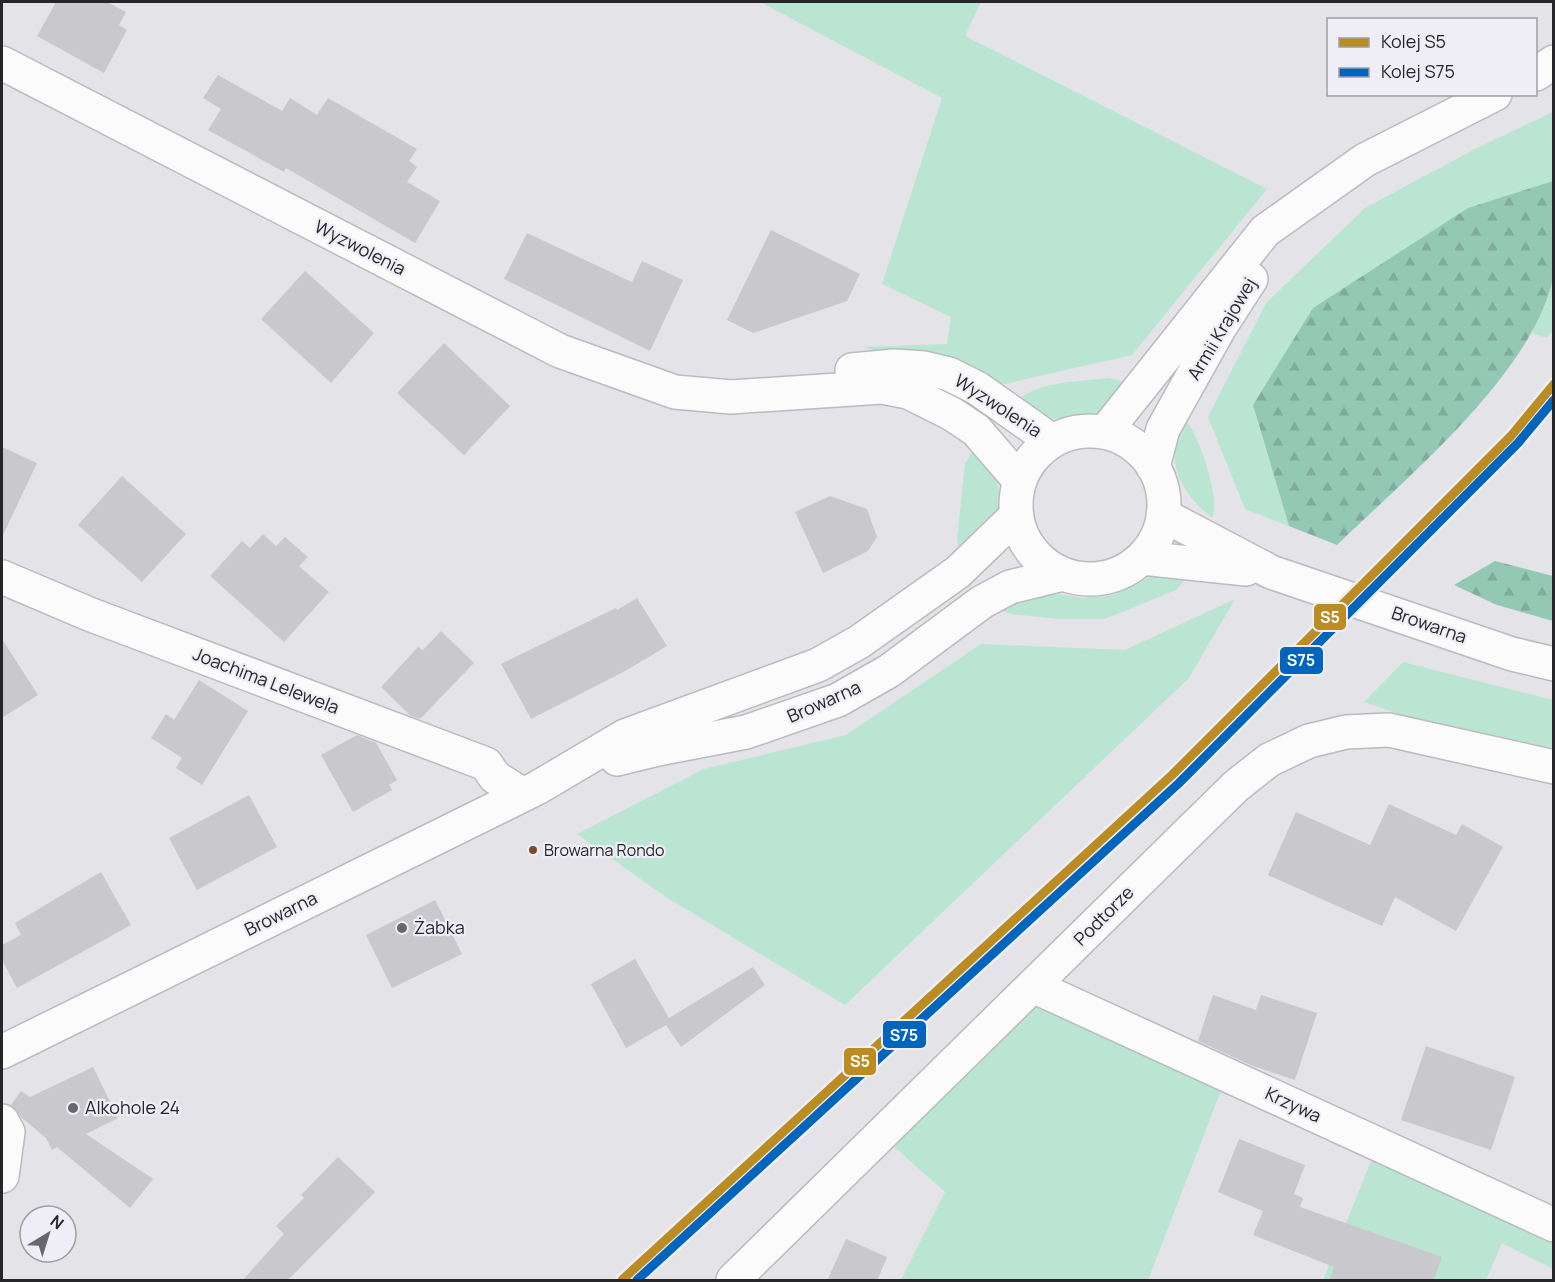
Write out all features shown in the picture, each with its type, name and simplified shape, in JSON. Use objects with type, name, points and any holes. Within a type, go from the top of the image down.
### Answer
[{"type":"street","points":[[1537,73],[1554,62]]},
{"type":"street","name":"Wyzwolenia","points":[[2,63],[560,351],[675,392],[731,397],[882,387],[908,392],[952,414],[976,430],[1020,481]]},
{"type":"street","name":"Armii Krajowej","points":[[1105,432],[1265,231],[1365,160],[1491,96]]},
{"type":"street","name":"Armii Krajowej","points":[[1153,467],[1163,429],[1220,327],[1242,290],[1309,200]]},
{"type":"street","name":"Wyzwolenia","points":[[731,397],[828,372],[894,366],[924,368],[949,374],[977,388],[1052,441]]},
{"type":"street","points":[[1078,431],[1105,432],[1130,442],[1153,467],[1164,498],[1163,515],[1156,538],[1142,558],[1125,570],[1105,577],[1084,579],[1063,574],[1046,565],[1032,551],[1022,535],[1016,516],[1016,496],[1031,458],[1052,441],[1078,431]]},
{"type":"street","name":"Browarna","points":[[1163,515],[1271,572],[1512,654],[1554,664]]},
{"type":"street","name":"Browarna","points":[[2,1052],[523,795],[625,736],[735,698],[818,665],[838,654],[958,572],[1016,516]]},
{"type":"street","name":"Browarna","points":[[1142,558],[1271,572]]},
{"type":"street","name":"Browarna","points":[[560,775],[658,749],[746,732],[828,704],[889,671],[982,602],[1010,587],[1063,574]]},
{"type":"street","name":"Joachima Lelewela","points":[[2,577],[89,614],[486,764],[495,777],[523,795]]},
{"type":"street","name":"Podtorze","points":[[733,1281],[1236,786],[1269,760],[1309,741],[1346,732],[1389,730],[1554,767]]},
{"type":"street","name":"Krzywa","points":[[1033,986],[1554,1225]]},
{"type":"street","points":[[2,1121],[8,1132],[2,1176]]},
{"type":"green space","points":[[760,2],[981,2],[965,36],[1267,189],[1132,355],[1000,385],[889,356],[864,347],[947,344],[951,317],[882,284],[942,98]]},
{"type":"green space","points":[[1553,112],[1553,181],[1468,208],[1253,405],[1289,526],[1245,509],[1208,417],[1266,303],[1365,208],[1475,149]]},
{"type":"green space","points":[[1553,181],[1553,277],[1541,313],[1521,350],[1494,386],[1431,456],[1337,545],[1289,526],[1253,405],[1313,308],[1468,208]]},
{"type":"green space","points":[[1553,277],[1553,331],[1547,338],[1532,333]]},
{"type":"green space","points":[[1108,378],[1130,383],[1106,410],[1086,417],[1051,419],[1039,417],[1015,403],[1024,395],[1046,386]]},
{"type":"green space","points":[[1185,419],[1191,427],[1207,467],[1214,497],[1212,518],[1191,497],[1178,474],[1175,448]]},
{"type":"green space","points":[[977,446],[996,480],[1000,498],[999,508],[988,526],[960,551],[957,540],[965,463]]},
{"type":"green space","points":[[1495,561],[1553,576],[1553,621],[1497,605],[1454,585]]},
{"type":"green space","points":[[1160,574],[1188,576],[1176,590],[1105,619],[1060,619],[1011,614],[1003,611],[998,605],[1049,593],[1084,598],[1112,595]]},
{"type":"green space","points":[[1235,599],[1189,678],[845,1005],[666,897],[577,834],[704,769],[846,735],[981,644],[1125,650]]},
{"type":"green space","points":[[1403,662],[1553,700],[1553,748],[1405,716],[1364,702]]},
{"type":"green space","points":[[1033,986],[1227,1075],[1148,1280],[901,1280],[945,1192],[881,1135]]},
{"type":"green space","points":[[1378,1144],[1553,1225],[1553,1269],[1502,1243],[1486,1280],[1323,1280]]},
{"type":"building","points":[[56,2],[107,2],[126,12],[119,25],[127,30],[104,73],[37,36]]},
{"type":"building","points":[[218,75],[282,111],[290,98],[317,115],[328,98],[417,149],[409,161],[417,167],[407,182],[440,201],[415,243],[286,168],[284,172],[208,130],[221,109],[203,98]]},
{"type":"building","points":[[771,230],[860,274],[847,301],[753,333],[727,320]]},
{"type":"building","points":[[527,233],[632,282],[642,261],[683,280],[650,351],[504,279]]},
{"type":"building","points":[[305,271],[374,333],[331,383],[261,319]]},
{"type":"building","points":[[444,343],[510,406],[464,455],[397,393]]},
{"type":"building","points":[[2,447],[37,463],[2,537]]},
{"type":"building","points":[[122,476],[186,534],[142,582],[78,525]]},
{"type":"building","points":[[830,496],[867,509],[877,537],[868,551],[823,573],[795,512]]},
{"type":"building","points":[[263,534],[276,546],[285,537],[308,557],[299,566],[329,592],[284,642],[210,576],[242,541],[250,548]]},
{"type":"building","points":[[637,598],[667,646],[627,670],[531,719],[501,664],[616,608],[617,610]]},
{"type":"building","points":[[441,631],[474,663],[420,719],[411,716],[381,687],[418,647],[423,650]]},
{"type":"building","points":[[2,639],[38,695],[2,718]]},
{"type":"building","points":[[199,680],[248,711],[202,785],[176,768],[182,758],[151,738],[166,714],[174,720]]},
{"type":"building","points":[[357,735],[376,743],[397,780],[389,785],[392,790],[353,812],[321,755]]},
{"type":"building","points":[[249,795],[277,847],[197,890],[169,838]]},
{"type":"building","points":[[1389,804],[1456,835],[1462,824],[1503,847],[1456,931],[1395,897],[1382,926],[1268,875],[1296,812],[1370,845]]},
{"type":"building","points":[[101,872],[131,925],[17,988],[2,960],[2,945],[21,935],[15,923]]},
{"type":"building","points":[[435,900],[462,954],[392,988],[366,935]]},
{"type":"building","points":[[635,959],[669,1018],[753,967],[765,985],[681,1047],[666,1025],[626,1048],[591,984]]},
{"type":"building","points":[[1213,995],[1256,1010],[1261,995],[1317,1013],[1295,1080],[1253,1066],[1198,1041]]},
{"type":"building","points":[[1426,1046],[1515,1077],[1491,1150],[1401,1120]]},
{"type":"building","name":"Alkohole 24","points":[[93,1067],[118,1118],[86,1134],[153,1179],[130,1208],[57,1147],[52,1150],[46,1138],[22,1118],[11,1105],[21,1091],[30,1097]]},
{"type":"building","points":[[1239,1139],[1305,1165],[1294,1194],[1303,1198],[1300,1207],[1442,1257],[1433,1281],[1329,1281],[1334,1267],[1253,1235],[1263,1211],[1218,1192]]},
{"type":"building","points":[[338,1157],[375,1192],[287,1281],[242,1281],[284,1234],[276,1226],[304,1198],[301,1195]]},
{"type":"building","points":[[846,1239],[887,1257],[877,1281],[827,1281]]},
{"type":"rail line","name":"S5","points":[[622,1280],[1172,775],[1511,436],[1554,384]]},
{"type":"rail line","name":"S75","points":[[637,1280],[1179,783],[1518,443],[1554,400]]},
{"type":"place","name":"Browarna Rondo","points":[[533,850]]},
{"type":"place","name":"Żabka","points":[[402,928]]},
{"type":"place","name":"Alkohole 24","points":[[73,1108]]}]
